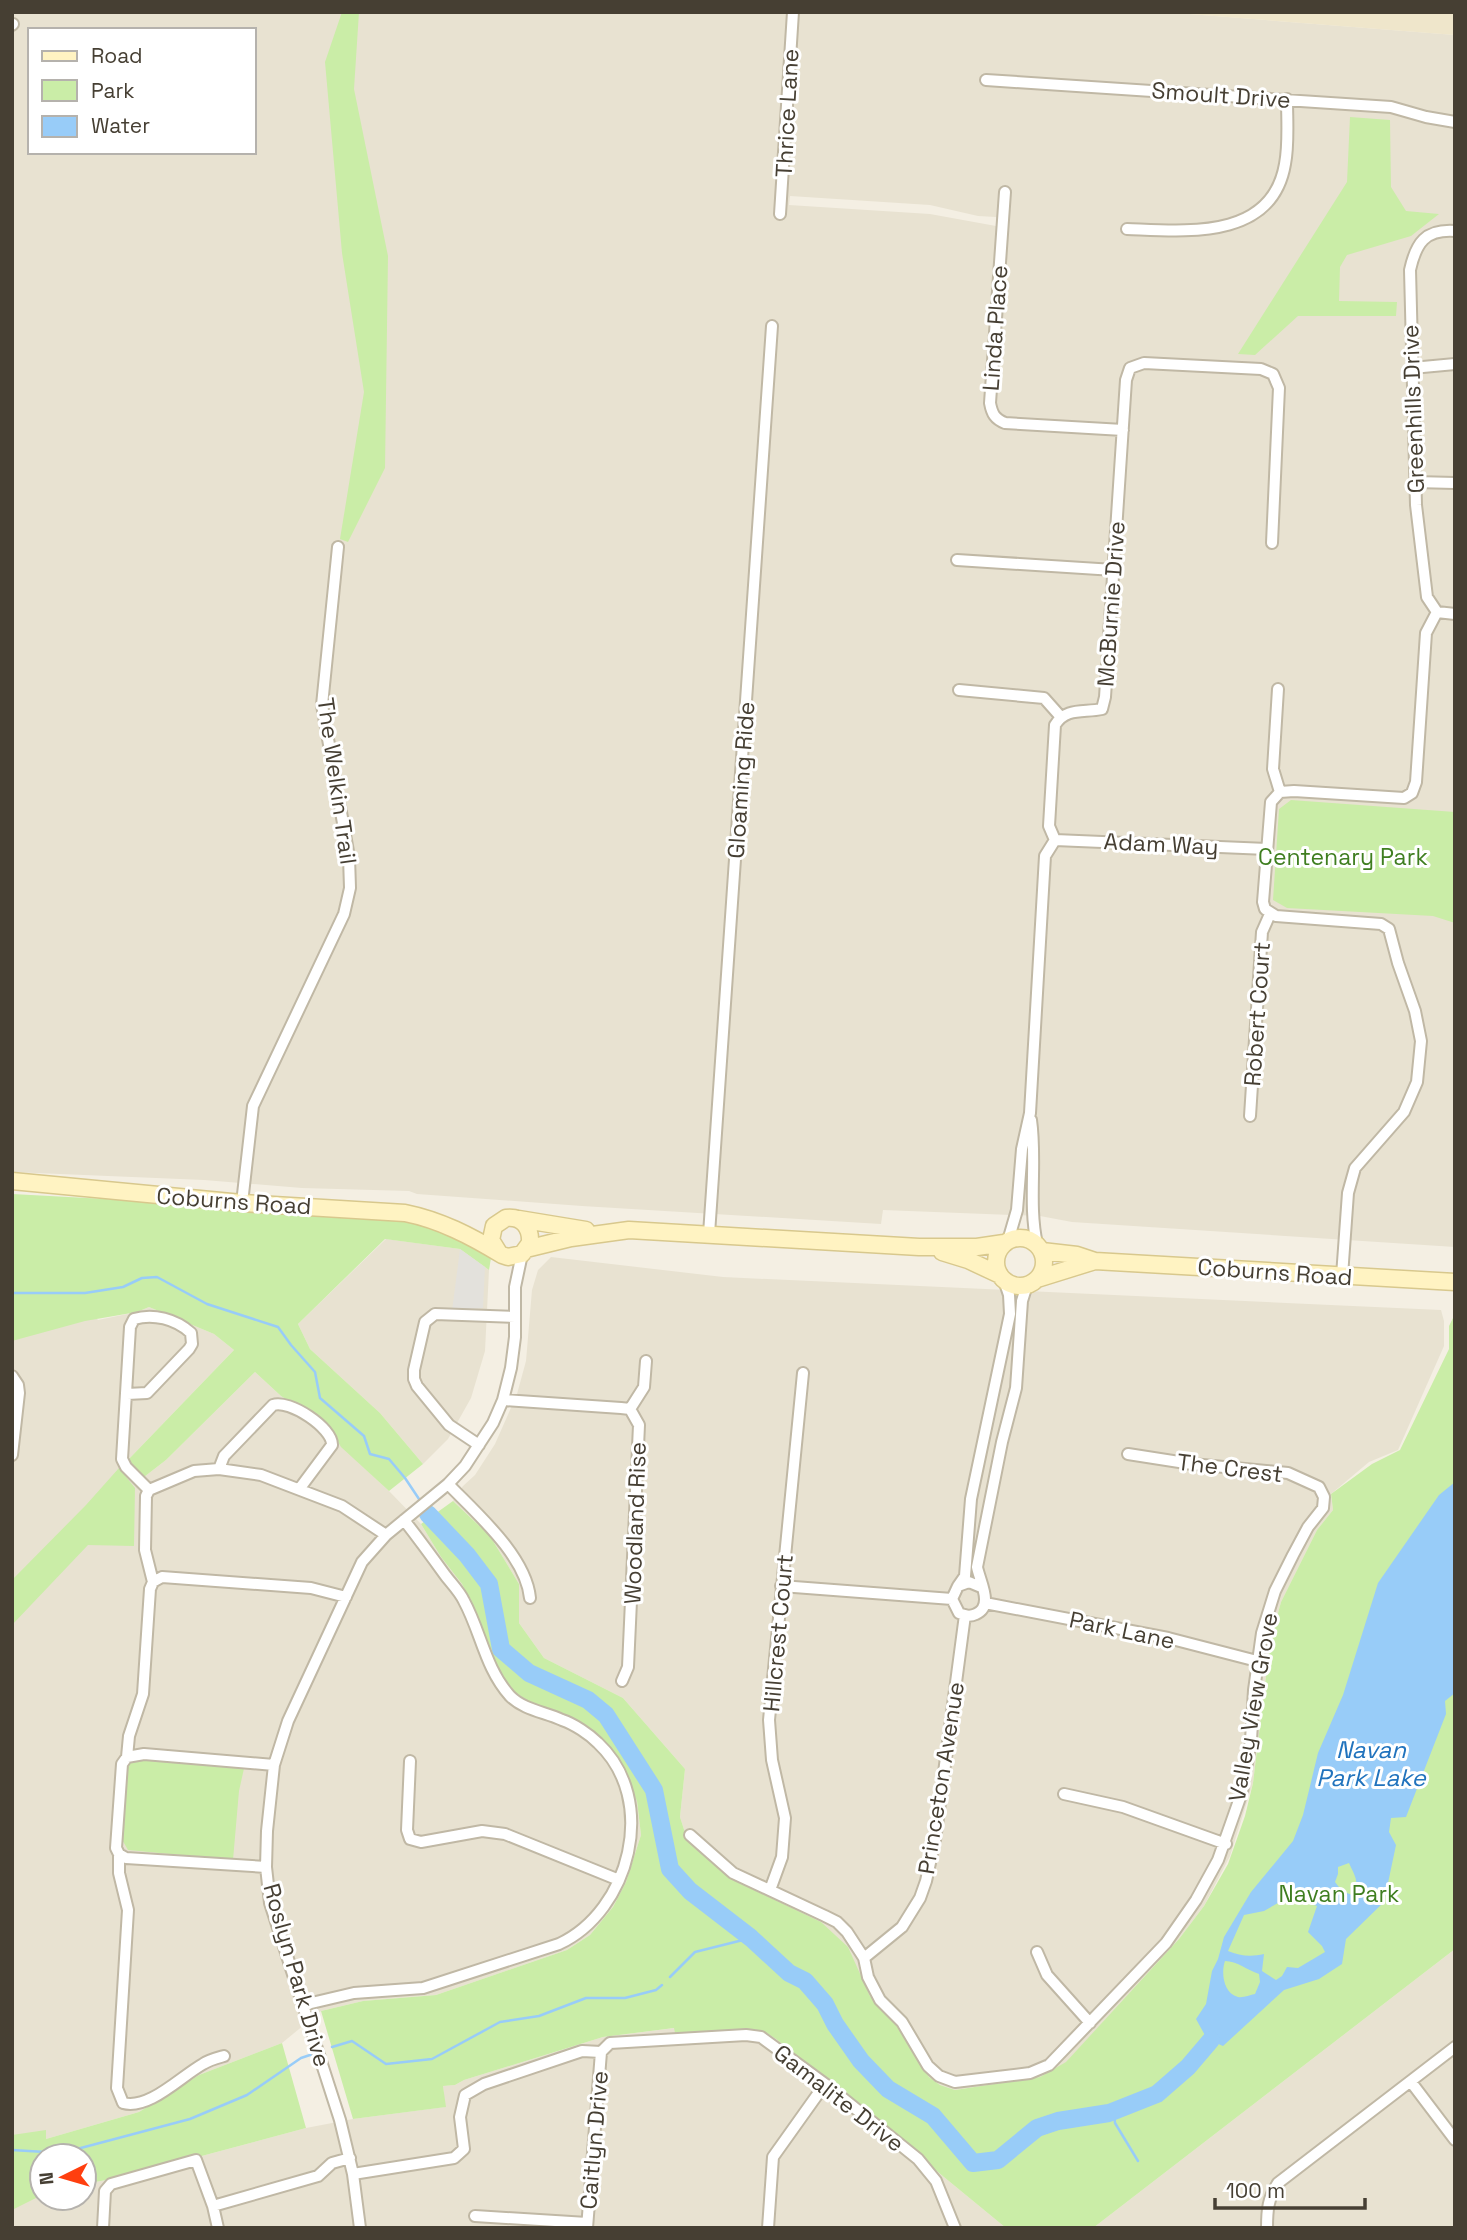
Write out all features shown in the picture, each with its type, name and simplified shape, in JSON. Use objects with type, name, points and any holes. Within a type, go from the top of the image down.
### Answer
[{"type":"street","name":"Thrice Lane","points":[[780,214],[793,12]]},
{"type":"street","name":"Smoult Drive","points":[[986,80],[1391,107],[1455,122]]},
{"type":"street","points":[[1127,229],[1202,231],[1229,226],[1262,207],[1279,185],[1285,164],[1287,99]]},
{"type":"street","name":"Linda Place","points":[[1005,192],[990,403],[992,413],[1005,423],[1123,430]]},
{"type":"street","name":"Greenhills Drive","points":[[1437,612],[1427,597],[1415,482],[1410,270],[1414,253],[1424,237],[1442,230],[1455,231]]},
{"type":"street","name":"Gloaming Ride","points":[[709,1234],[772,326]]},
{"type":"street","name":"McBurnie Drive","points":[[1060,716],[1074,711],[1102,709],[1105,697],[1126,380],[1130,368],[1144,363],[1261,369],[1273,374],[1279,388],[1272,543]]},
{"type":"street","points":[[1412,368],[1455,364]]},
{"type":"street","points":[[1415,482],[1455,483]]},
{"type":"street","name":"The Welkin Trail","points":[[242,1203],[253,1106],[344,914],[350,888],[349,858],[322,705],[338,547]]},
{"type":"street","points":[[957,560],[1114,570]]},
{"type":"street","points":[[1342,1276],[1348,1193],[1355,1168],[1404,1112],[1417,1082],[1421,1041],[1415,1011],[1389,929],[1381,924],[1270,914],[1263,902],[1271,802],[1280,792],[1294,791],[1404,798],[1412,793],[1416,782],[1426,633],[1437,612],[1455,614]]},
{"type":"street","points":[[1278,689],[1273,768],[1280,792]]},
{"type":"street","points":[[959,690],[1044,698],[1060,716],[1055,725],[1049,826],[1055,840],[1045,856],[1030,1113],[1022,1149],[1017,1210],[996,1262],[1009,1295],[1010,1314],[971,1499],[965,1576],[952,1599],[955,1609],[965,1615],[976,1614],[985,1603],[986,1597],[977,1567],[1002,1442],[1016,1388],[1022,1301],[1044,1266],[1033,1227],[1035,1144],[1030,1113]]},
{"type":"street","name":"Adam Way","points":[[1055,840],[1267,849]]},
{"type":"street","name":"Robert Court","points":[[1250,1116],[1262,932],[1270,914]]},
{"type":"street","name":"Coburns Road","points":[[12,1181],[242,1203],[405,1213],[430,1218],[453,1227],[500,1254]]},
{"type":"street","points":[[603,1233],[513,1217],[500,1220],[491,1233],[491,1240],[500,1254],[508,1257],[603,1233],[629,1230],[919,1247],[977,1247],[1023,1238],[1039,1248]]},
{"type":"street","points":[[519,1219],[525,1223],[530,1236],[524,1251]]},
{"type":"street","name":"Coburns Road","points":[[453,1227],[482,1228],[500,1220]]},
{"type":"street","points":[[919,1247],[959,1256],[1015,1285],[1032,1282]]},
{"type":"street","name":"Coburns Road","points":[[1039,1248],[1095,1261],[1455,1282]]},
{"type":"street","name":"Roslyn Park Drive","points":[[515,1287],[524,1251]]},
{"type":"street","name":"Roslyn Park Drive","points":[[360,2228],[350,2158],[326,2072],[270,1903],[266,1867],[267,1831],[274,1765],[288,1721],[362,1562],[386,1535],[448,1484],[465,1465],[493,1423],[503,1400],[511,1368],[515,1317],[515,1287],[510,1266],[500,1254]]},
{"type":"street","name":"Coburns Road","points":[[1032,1282],[1095,1261]]},
{"type":"street","points":[[479,1445],[449,1425],[417,1386],[414,1370],[425,1322],[435,1314],[515,1317]]},
{"type":"street","points":[[127,1394],[147,1393],[190,1349],[192,1338],[187,1329],[151,1315],[134,1319],[130,1327],[122,1459],[126,1467],[149,1490]]},
{"type":"street","points":[[630,1409],[644,1387],[646,1361]]},
{"type":"street","name":"Hillcrest Court","points":[[770,1890],[782,1857],[785,1818],[772,1760],[769,1720],[803,1373]]},
{"type":"street","points":[[12,1376],[18,1385],[19,1393],[12,1455]]},
{"type":"street","name":"Woodland Rise","points":[[503,1400],[630,1409],[639,1425],[628,1667],[622,1681]]},
{"type":"street","points":[[219,1469],[224,1456],[273,1405],[289,1405],[328,1431],[332,1439],[332,1445],[300,1488]]},
{"type":"street","name":"The Crest","points":[[1128,1454],[1192,1464],[1288,1473],[1319,1487],[1324,1497]]},
{"type":"street","points":[[224,2056],[204,2063],[146,2101],[130,2105],[122,2103],[118,2096],[128,1910],[116,1848],[122,1764],[127,1757],[129,1736],[143,1694],[150,1589],[153,1582],[145,1550],[146,1496],[149,1490],[194,1471],[219,1469],[261,1475],[342,1506],[386,1535]]},
{"type":"street","points":[[448,1484],[504,1544],[525,1578],[530,1598]]},
{"type":"street","name":"Valley View Grove","points":[[690,1835],[733,1872],[837,1922],[848,1933],[864,1958],[868,1977],[880,2000],[902,2022],[928,2066],[939,2076],[955,2082],[1030,2073],[1049,2065],[1166,1943],[1196,1900],[1226,1844],[1242,1792],[1251,1740],[1257,1661],[1262,1633],[1275,1591],[1308,1527],[1323,1508],[1324,1497]]},
{"type":"street","points":[[303,2006],[354,1993],[423,1988],[577,1936],[590,1925],[612,1896],[629,1848],[632,1821],[629,1791],[614,1764],[598,1743],[565,1720],[529,1709],[511,1697],[489,1666],[464,1600],[404,1520]]},
{"type":"street","points":[[153,1582],[162,1577],[311,1588],[346,1597]]},
{"type":"street","points":[[958,1586],[969,1582],[981,1587]]},
{"type":"street","points":[[781,1586],[952,1599]]},
{"type":"street","name":"Park Lane","points":[[985,1603],[1168,1638],[1257,1661]]},
{"type":"street","name":"Princeton Avenue","points":[[864,1958],[902,1927],[920,1898],[926,1881],[935,1840],[965,1615]]},
{"type":"street","points":[[127,1757],[144,1754],[274,1765]]},
{"type":"street","points":[[410,1761],[407,1830],[410,1839],[421,1842],[482,1831],[505,1834],[619,1880]]},
{"type":"street","points":[[1064,1794],[1123,1807],[1226,1844]]},
{"type":"street","points":[[119,1854],[126,1858],[266,1867]]},
{"type":"street","points":[[1037,1952],[1046,1975],[1090,2023]]},
{"type":"street","name":"Gamalite Drive","points":[[353,2174],[460,2155],[464,2149],[460,2117],[465,2095],[484,2084],[582,2051],[601,2052],[610,2043],[754,2036],[761,2037],[825,2084],[918,2159],[936,2181],[955,2228]]},
{"type":"street","points":[[1267,2228],[1270,2196],[1278,2183],[1455,2047]]},
{"type":"street","name":"Caitlyn Drive","points":[[587,2225],[601,2052]]},
{"type":"street","points":[[1410,2082],[1455,2140]]},
{"type":"street","points":[[768,2228],[773,2157],[825,2084]]},
{"type":"street","points":[[213,2206],[317,2176],[332,2163],[350,2158]]},
{"type":"street","points":[[103,2228],[105,2191],[111,2184],[196,2160],[218,2228]]},
{"type":"street","points":[[475,2216],[587,2225]]},
{"type":"shaded area","points":[[12,12],[1164,12],[1455,35],[1455,1247],[1072,1222],[1040,1216],[883,1210],[881,1224],[582,1206],[417,1194],[409,1191],[302,1188],[204,1180],[12,1172]],"holes":[[[790,196],[930,205],[978,216],[996,217],[996,226],[930,214],[789,205]]]},
{"type":"shaded area","points":[[1164,12],[1455,12],[1455,35]]},
{"type":"shaded area","points":[[12,1216],[98,1320],[149,1307],[214,1334],[234,1350],[127,1461],[144,1477],[166,1460],[255,1372],[281,1396],[330,1428],[342,1447],[421,1524],[441,1557],[462,1584],[479,1619],[535,1705],[552,1710],[581,1725],[611,1751],[637,1801],[641,1835],[626,1882],[613,1907],[590,1935],[567,1950],[436,1995],[363,2001],[321,2011],[282,2043],[199,2075],[139,2112],[46,2139],[45,2142],[28,2142],[28,2212],[98,2212],[98,2181],[306,2128],[445,2107],[443,2086],[455,2085],[603,2037],[675,2028],[675,2033],[753,2029],[776,2039],[1006,2228],[12,2228]]},
{"type":"shaded area","points":[[386,1239],[460,1249],[489,1270],[485,1351],[471,1398],[448,1439],[423,1464],[380,1413],[310,1349],[298,1324]]},
{"type":"shaded area","points":[[460,1249],[485,1267],[483,1308],[452,1311]]},
{"type":"shaded area","points":[[551,1257],[723,1277],[1441,1310],[1444,1346],[1398,1450],[1369,1462],[1331,1494],[1333,1510],[1317,1530],[1281,1602],[1270,1643],[1253,1783],[1230,1856],[1204,1906],[1179,1939],[1066,2063],[1040,2077],[955,2090],[940,2085],[929,2077],[870,1996],[862,1980],[731,1879],[687,1839],[680,1817],[685,1769],[623,1698],[544,1658],[519,1623],[519,1584],[490,1536],[453,1501],[475,1475],[495,1444],[517,1394],[526,1361],[532,1290],[538,1270]]},
{"type":"shaded area","name":"Navan Park","points":[[1455,1949],[1455,2228],[1093,2228]]},
{"type":"green space","points":[[342,12],[359,12],[354,89],[388,256],[385,468],[348,542],[340,539],[364,392],[342,253],[325,62]]},
{"type":"green space","points":[[1350,117],[1390,120],[1391,187],[1406,211],[1439,214],[1411,236],[1347,255],[1340,267],[1339,301],[1397,302],[1396,316],[1298,316],[1255,355],[1238,354],[1347,182]]},
{"type":"green space","name":"Centenary Park","points":[[1291,800],[1455,812],[1455,923],[1433,916],[1287,908],[1273,900],[1279,809]]},
{"type":"green space","points":[[12,1194],[409,1215],[492,1252],[489,1270],[460,1249],[385,1239],[298,1324],[310,1349],[380,1413],[423,1464],[389,1491],[341,1447],[330,1428],[281,1396],[255,1372],[166,1460],[144,1477],[127,1461],[234,1350],[214,1334],[149,1307],[12,1341]]},
{"type":"green space","name":"Navan Park","points":[[1455,1314],[1455,1949],[1093,2228],[1006,2228],[776,2039],[753,2029],[675,2033],[674,2028],[603,2037],[455,2085],[443,2086],[446,2107],[353,2119],[321,2011],[363,2001],[436,1995],[567,1950],[590,1935],[613,1907],[626,1882],[641,1835],[637,1801],[611,1751],[581,1725],[552,1710],[535,1705],[516,1693],[497,1671],[479,1619],[462,1584],[441,1557],[421,1524],[453,1501],[490,1536],[519,1584],[519,1623],[544,1658],[623,1698],[685,1769],[680,1817],[687,1839],[731,1879],[821,1922],[848,1947],[870,1996],[896,2025],[929,2077],[940,2085],[955,2090],[1040,2077],[1066,2062],[1179,1939],[1204,1906],[1228,1864],[1253,1783],[1270,1643],[1281,1602],[1317,1530],[1333,1510],[1331,1494],[1372,1464],[1400,1450],[1449,1349],[1449,1326]]},
{"type":"green space","points":[[119,1468],[135,1488],[134,1546],[88,1545],[12,1625],[12,1580]]},
{"type":"green space","points":[[135,1758],[245,1764],[239,1791],[233,1860],[128,1850],[120,1836],[125,1768]]},
{"type":"green space","points":[[282,2043],[306,2128],[98,2181],[98,2142],[28,2142],[28,2202],[12,2210],[12,2135],[46,2130],[46,2139],[139,2112],[199,2075]]},
{"type":"water","name":"Navan Park Lake","points":[[1455,1482],[1455,1693],[1445,1701],[1446,1714],[1406,1817],[1391,1818],[1389,1832],[1396,1845],[1384,1902],[1346,1939],[1342,1964],[1319,1979],[1284,1990],[1223,2046],[1207,2039],[1196,2019],[1206,2004],[1212,1971],[1224,1937],[1251,1892],[1293,1841],[1303,1815],[1318,1753],[1343,1695],[1378,1583],[1439,1495]],"holes":[[[1349,1863],[1356,1882],[1352,1895],[1342,1891],[1335,1882],[1338,1867]],[[1285,1899],[1296,1899],[1317,1906],[1308,1932],[1325,1952],[1298,1968],[1287,1967],[1276,1980],[1262,1971],[1264,1954],[1246,1956],[1228,1951],[1244,1915],[1264,1911]],[[1225,1961],[1229,1961],[1259,1974],[1260,1982],[1255,1994],[1244,1997],[1233,1995],[1224,1982]]]},
{"type":"waterway","points":[[12,1293],[85,1293],[123,1287],[142,1278],[157,1277],[207,1304],[278,1327],[315,1372],[320,1398],[364,1436],[370,1454],[389,1459],[421,1502]]},
{"type":"waterway","points":[[424,1508],[428,1514]]},
{"type":"waterway","points":[[428,1514],[467,1555],[489,1584],[501,1649],[529,1673],[588,1700],[606,1715],[654,1790],[670,1869],[690,1891],[751,1938],[789,1973],[805,1981],[825,2004],[835,2024],[861,2061],[888,2089],[933,2116],[973,2163],[998,2160],[1037,2128],[1058,2121],[1109,2113],[1157,2094],[1188,2067],[1211,2040]]},
{"type":"waterway","points":[[670,1977],[695,1952],[751,1938]]},
{"type":"waterway","points":[[332,2047],[352,2041],[386,2064],[432,2059],[500,2022],[539,2016],[586,1998],[625,1998],[656,1990],[662,1985]]},
{"type":"waterway","points":[[12,2150],[62,2153],[190,2119],[247,2095],[301,2058],[316,2053]]},
{"type":"waterway","points":[[1114,2112],[1115,2123],[1138,2161]]}]
